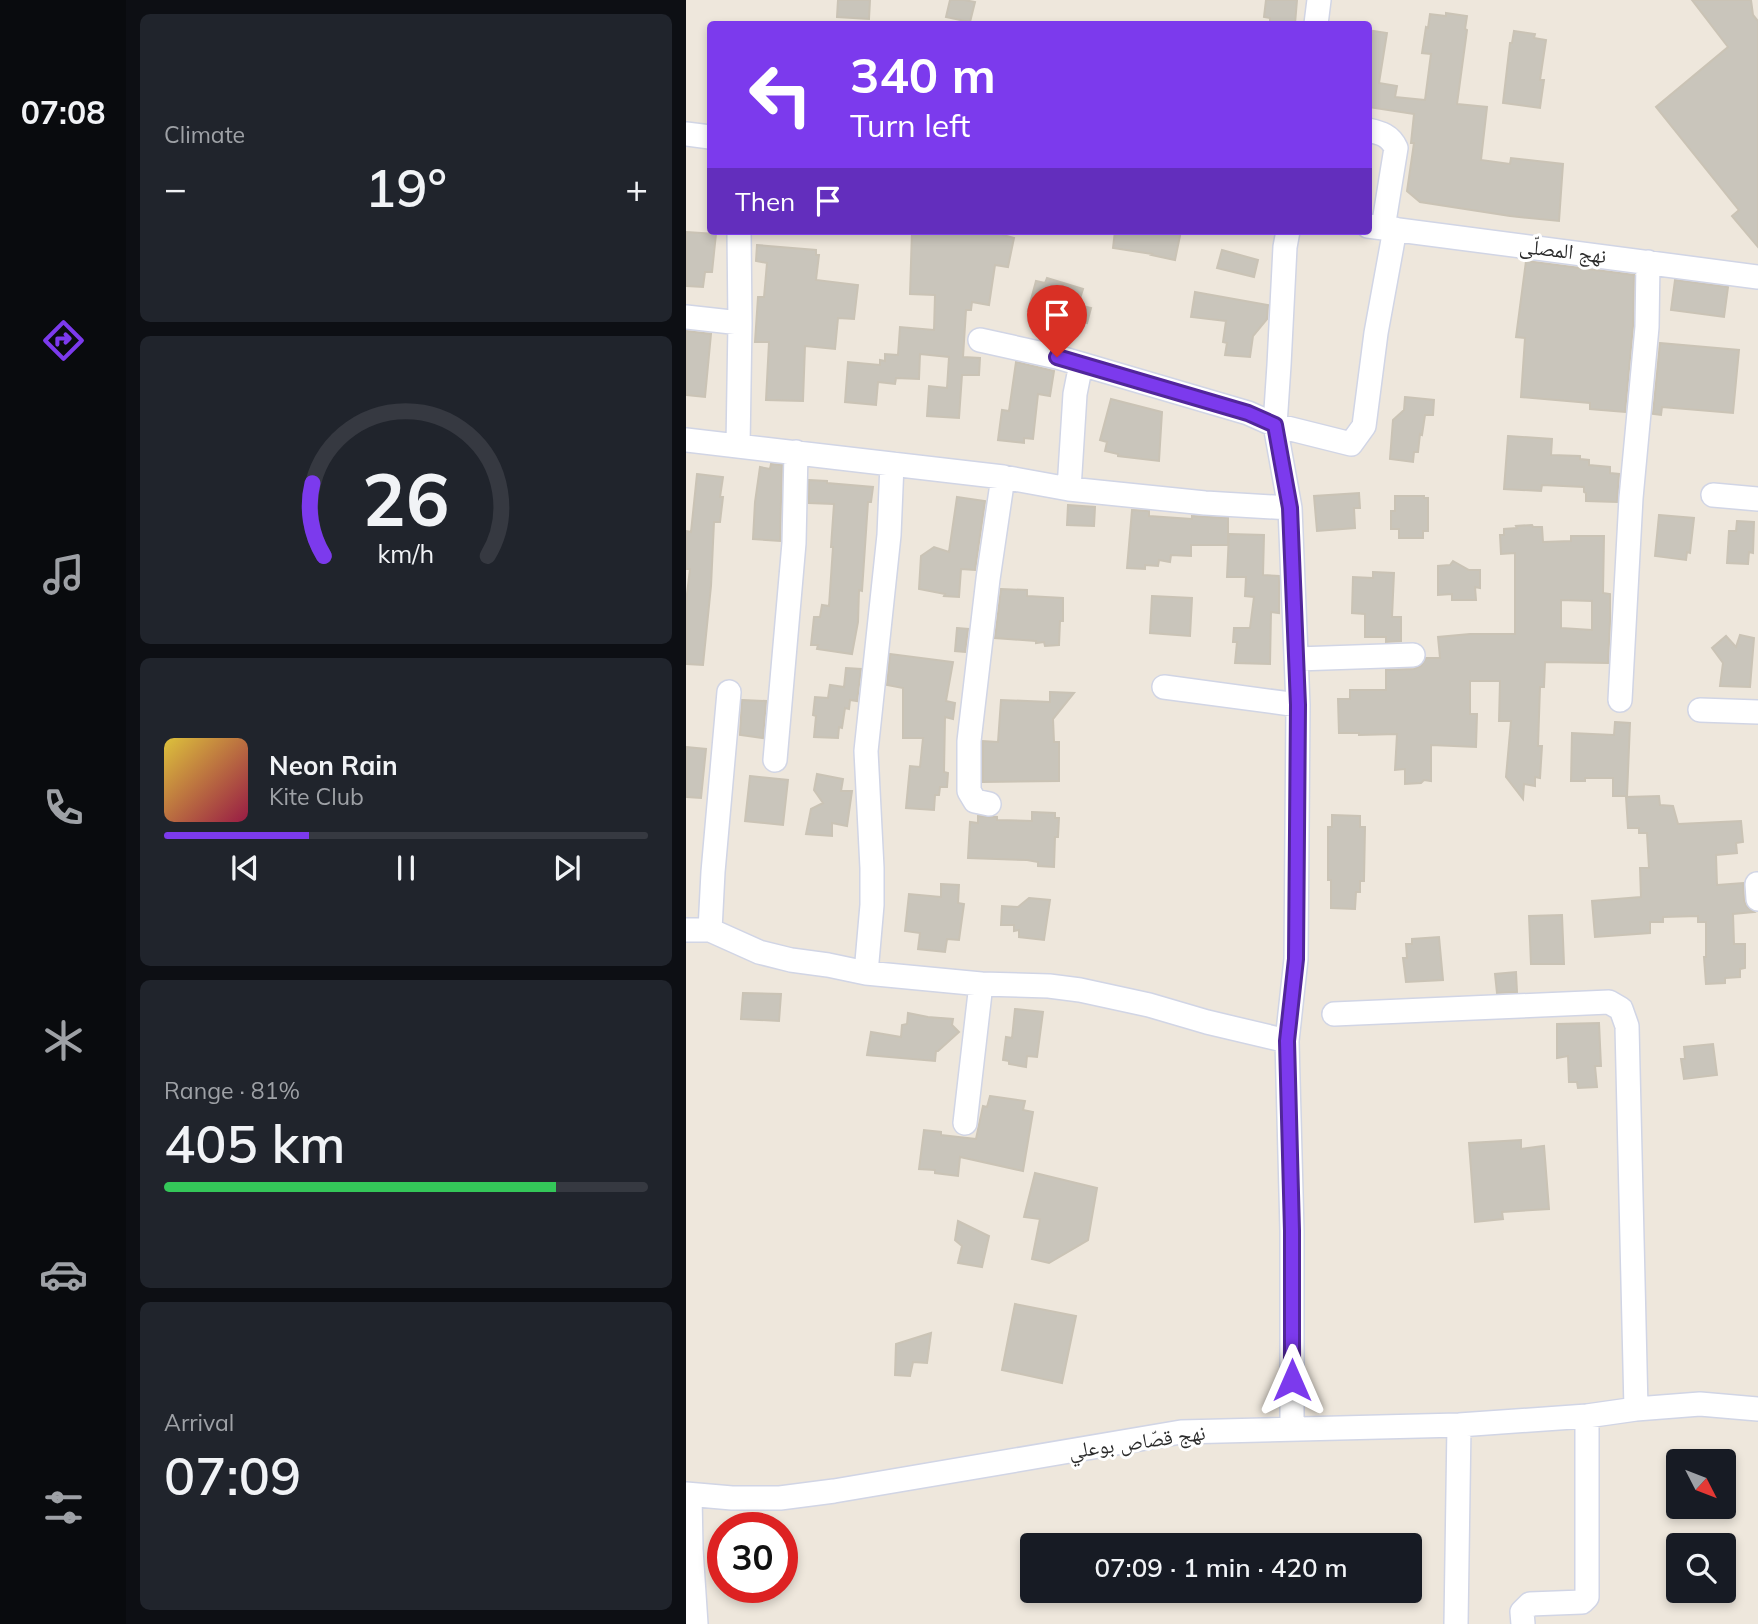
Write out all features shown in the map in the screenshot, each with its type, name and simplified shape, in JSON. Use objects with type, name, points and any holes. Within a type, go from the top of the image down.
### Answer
[{"type":"street","points":[[1316,21],[1319,0]]},
{"type":"street","points":[[980,340],[1057,357],[1238,410],[1275,425],[1350,444],[1364,426],[1376,333],[1382,228],[1396,148],[1385,134],[1372,131]]},
{"type":"street","points":[[686,134],[707,137]]},
{"type":"street","name":"نهج المصلّى","points":[[1382,228],[1758,277]]},
{"type":"street","points":[[738,446],[739,235]]},
{"type":"street","points":[[1287,235],[1275,425],[1290,508],[1298,705],[1296,959],[1287,1041],[1292,1231],[1292,1429]]},
{"type":"street","points":[[1620,700],[1631,498],[1647,327],[1648,262]]},
{"type":"street","points":[[686,317],[740,323]]},
{"type":"street","points":[[1069,489],[1075,394],[1081,365]]},
{"type":"street","points":[[686,440],[1003,477],[1069,489],[1205,503],[1290,508]]},
{"type":"street","points":[[775,760],[794,543],[796,452]]},
{"type":"street","points":[[866,973],[872,905],[872,867],[866,751],[889,535],[892,464]]},
{"type":"street","points":[[989,804],[975,801],[969,791],[969,741],[1003,477]]},
{"type":"street","points":[[1713,495],[1758,499]]},
{"type":"street","points":[[1297,659],[1413,655]]},
{"type":"street","points":[[1164,687],[1298,705]]},
{"type":"street","points":[[710,930],[729,692]]},
{"type":"street","points":[[1700,710],[1758,712]]},
{"type":"street","points":[[686,930],[710,930],[758,952],[866,973],[1080,990],[1287,1041]]},
{"type":"street","points":[[965,1123],[981,984]]},
{"type":"street","points":[[1334,1014],[1609,1002],[1621,1009],[1627,1026],[1636,1409]]},
{"type":"street","name":"نهج قصّاص بوعلي","points":[[688,1494],[780,1498],[1181,1432],[1459,1425],[1587,1416],[1700,1404],[1758,1409]]},
{"type":"street","points":[[1523,1624],[1522,1612],[1530,1604],[1582,1602],[1587,1597],[1587,1416]]},
{"type":"street","points":[[1455,1624],[1459,1425]]},
{"type":"street","points":[[688,1494],[696,1624]]},
{"type":"building","points":[[838,0],[870,0],[869,19],[837,17]]},
{"type":"building","points":[[950,0],[975,2],[970,21],[946,17]]},
{"type":"building","points":[[1266,0],[1297,0],[1295,21],[1270,21],[1270,18],[1264,17]]},
{"type":"building","points":[[1692,0],[1751,0],[1753,15],[1758,21],[1758,247],[1732,216],[1739,210],[1656,107],[1728,47]]},
{"type":"building","points":[[1446,13],[1467,16],[1457,104],[1487,107],[1481,160],[1510,164],[1511,158],[1563,164],[1559,221],[1420,202],[1407,191],[1414,143],[1411,143],[1414,114],[1372,108],[1373,31],[1387,33],[1379,83],[1397,86],[1395,97],[1425,100],[1431,54],[1422,53],[1426,27],[1428,28],[1430,14],[1446,16]]},
{"type":"building","points":[[1514,31],[1535,34],[1534,38],[1546,40],[1540,80],[1544,80],[1540,108],[1503,103],[1510,43]]},
{"type":"building","points":[[686,232],[716,235],[712,272],[705,272],[703,287],[686,286]]},
{"type":"building","points":[[912,235],[1003,235],[1014,238],[1008,267],[995,265],[989,305],[972,302],[971,310],[966,310],[963,357],[980,358],[979,375],[962,375],[959,418],[927,416],[929,386],[947,388],[949,357],[920,354],[919,379],[896,378],[895,384],[878,382],[876,405],[845,402],[848,362],[880,365],[880,360],[885,361],[885,354],[898,355],[900,327],[934,330],[935,295],[910,294]]},
{"type":"building","points":[[1115,235],[1180,235],[1175,260],[1113,248]]},
{"type":"building","points":[[757,245],[816,250],[816,255],[819,255],[816,280],[858,285],[854,319],[838,318],[835,349],[805,346],[803,401],[766,400],[769,342],[755,342],[758,297],[764,297],[767,263],[756,261]]},
{"type":"building","points":[[1222,250],[1258,260],[1254,277],[1217,268]]},
{"type":"building","points":[[1526,261],[1634,275],[1633,326],[1625,412],[1590,409],[1590,403],[1521,397],[1525,338],[1516,337]]},
{"type":"building","points":[[1047,278],[1083,289],[1078,305],[1091,308],[1087,323],[1074,320],[1072,330],[1042,320],[1043,314],[1028,311],[1036,281],[1045,283]]},
{"type":"building","points":[[1675,280],[1728,287],[1724,317],[1671,310]]},
{"type":"building","points":[[1195,292],[1268,305],[1267,319],[1253,336],[1250,357],[1225,355],[1227,343],[1223,342],[1226,321],[1191,317]]},
{"type":"building","points":[[686,331],[711,334],[705,397],[686,395]]},
{"type":"building","points":[[1660,343],[1739,350],[1733,413],[1662,407],[1661,415],[1653,414]]},
{"type":"building","points":[[1016,362],[1054,371],[1050,396],[1038,394],[1033,439],[1024,438],[1024,443],[998,440],[1002,410],[1009,411]]},
{"type":"building","points":[[1405,397],[1434,400],[1433,415],[1425,415],[1418,452],[1414,452],[1413,462],[1390,459],[1393,420],[1404,410]]},
{"type":"building","points":[[1111,399],[1162,412],[1159,461],[1118,456],[1105,451],[1107,442],[1100,440]]},
{"type":"building","points":[[1508,436],[1552,439],[1551,455],[1580,456],[1580,459],[1589,460],[1589,465],[1610,467],[1610,473],[1619,474],[1617,502],[1586,501],[1584,487],[1542,485],[1541,491],[1504,489]]},
{"type":"building","points":[[771,464],[782,465],[780,541],[753,539],[760,467],[770,469]]},
{"type":"building","points":[[697,474],[723,477],[720,522],[714,522],[703,665],[686,664],[686,602],[690,569],[686,569],[686,531],[691,532]]},
{"type":"building","points":[[809,480],[873,487],[871,502],[868,502],[862,591],[859,590],[858,622],[852,654],[817,649],[818,645],[811,645],[814,617],[820,617],[822,605],[829,606],[834,504],[809,503]]},
{"type":"building","points":[[1359,493],[1360,508],[1354,508],[1355,528],[1317,531],[1314,496]]},
{"type":"building","points":[[1395,496],[1428,498],[1428,531],[1423,531],[1423,538],[1399,538],[1399,529],[1391,529],[1391,511],[1395,511]]},
{"type":"building","points":[[957,497],[985,501],[975,570],[961,569],[959,597],[919,589],[921,556],[934,547],[949,552]]},
{"type":"building","points":[[1068,505],[1095,507],[1094,526],[1067,525]]},
{"type":"building","points":[[1132,510],[1149,511],[1149,516],[1228,518],[1228,545],[1191,545],[1191,556],[1171,555],[1170,562],[1159,560],[1158,566],[1145,565],[1145,569],[1127,568]]},
{"type":"building","points":[[1659,515],[1694,518],[1690,553],[1687,552],[1686,560],[1655,556]]},
{"type":"building","points":[[1737,521],[1754,522],[1753,553],[1749,552],[1748,564],[1727,563],[1729,531],[1736,531]]},
{"type":"building","points":[[1516,526],[1542,527],[1543,542],[1571,541],[1571,536],[1604,536],[1603,593],[1610,594],[1608,663],[1545,662],[1544,687],[1540,687],[1540,778],[1535,777],[1535,786],[1524,784],[1523,799],[1506,777],[1511,721],[1499,721],[1500,681],[1470,681],[1470,714],[1477,714],[1476,747],[1431,745],[1431,781],[1405,784],[1405,769],[1395,770],[1397,734],[1339,733],[1338,699],[1350,699],[1350,690],[1386,690],[1386,670],[1414,669],[1421,666],[1426,658],[1440,658],[1438,637],[1515,634],[1515,553],[1501,554],[1500,535],[1504,535],[1504,529],[1517,528]],"holes":[[[1561,600],[1592,601],[1592,630],[1561,628]]]},
{"type":"building","points":[[1229,534],[1264,535],[1263,575],[1279,576],[1279,613],[1271,612],[1270,664],[1235,663],[1237,642],[1233,642],[1234,628],[1250,628],[1254,597],[1245,596],[1246,577],[1227,577]]},
{"type":"building","points":[[1453,561],[1469,570],[1480,570],[1480,588],[1475,587],[1476,600],[1452,600],[1452,594],[1438,595],[1438,566],[1450,565]]},
{"type":"building","points":[[1373,572],[1394,573],[1392,617],[1401,617],[1401,641],[1386,642],[1386,637],[1365,637],[1365,614],[1352,613],[1353,577],[1373,578]]},
{"type":"building","points":[[1001,589],[1027,590],[1027,596],[1063,598],[1059,645],[1045,646],[1044,642],[995,638]]},
{"type":"building","points":[[1152,596],[1192,598],[1190,636],[1150,633]]},
{"type":"building","points":[[957,628],[968,629],[965,652],[955,651]]},
{"type":"building","points":[[1740,635],[1754,638],[1750,687],[1720,686],[1723,663],[1712,648],[1726,636],[1736,647]]},
{"type":"building","points":[[890,654],[953,662],[946,701],[955,703],[953,719],[945,717],[944,772],[948,773],[947,787],[940,787],[939,795],[935,795],[934,810],[906,808],[910,766],[920,767],[923,738],[903,738],[903,688],[887,685]]},
{"type":"building","points":[[846,668],[861,669],[857,701],[850,700],[849,709],[845,708],[838,738],[814,737],[815,697],[828,698],[830,685],[844,687]]},
{"type":"building","points":[[1050,692],[1074,693],[1053,719],[1054,742],[1059,742],[1059,781],[983,782],[983,741],[998,742],[1001,700],[1050,702]]},
{"type":"building","points":[[742,700],[766,701],[763,738],[740,735]]},
{"type":"building","points":[[1615,722],[1630,723],[1627,796],[1613,796],[1613,778],[1571,781],[1572,733],[1614,735]]},
{"type":"building","points":[[686,747],[706,749],[701,798],[686,797]]},
{"type":"building","points":[[817,774],[843,779],[841,791],[852,791],[847,826],[832,823],[832,836],[806,834],[811,809],[823,803],[814,790]]},
{"type":"building","points":[[750,776],[788,780],[783,825],[745,821]]},
{"type":"building","points":[[1659,796],[1660,805],[1673,806],[1678,824],[1741,821],[1743,842],[1736,843],[1737,853],[1716,855],[1717,885],[1743,883],[1746,906],[1754,912],[1733,914],[1734,944],[1745,944],[1745,968],[1740,969],[1740,977],[1725,978],[1725,983],[1706,984],[1706,922],[1698,922],[1698,916],[1663,917],[1663,922],[1650,922],[1650,933],[1595,937],[1592,901],[1641,897],[1640,868],[1649,868],[1647,833],[1639,833],[1639,828],[1628,828],[1626,797]]},
{"type":"building","points":[[1032,812],[1055,813],[1055,818],[1059,818],[1054,867],[1038,866],[1038,862],[1027,860],[968,858],[970,822],[978,823],[978,816],[997,817],[997,820],[1032,821]]},
{"type":"building","points":[[1332,815],[1360,816],[1360,827],[1365,827],[1364,881],[1360,881],[1360,892],[1356,892],[1355,909],[1331,908],[1328,827],[1332,827]]},
{"type":"building","points":[[941,884],[959,885],[958,903],[964,904],[959,940],[947,939],[945,952],[918,949],[920,933],[905,931],[909,894],[941,897]]},
{"type":"building","points":[[1029,898],[1050,900],[1044,940],[1019,937],[1019,930],[1014,931],[1014,925],[1001,925],[1002,906],[1018,907]]},
{"type":"building","points":[[1562,915],[1564,964],[1531,964],[1529,916]]},
{"type":"building","points":[[1439,937],[1443,980],[1406,982],[1403,958],[1407,958],[1406,944],[1412,944],[1412,939]]},
{"type":"building","points":[[1516,972],[1517,992],[1497,993],[1495,974]]},
{"type":"building","points":[[743,993],[781,994],[779,1021],[741,1019]]},
{"type":"building","points":[[1015,1009],[1043,1012],[1037,1057],[1027,1056],[1026,1067],[1003,1060],[1006,1037],[1012,1038]]},
{"type":"building","points":[[908,1013],[953,1019],[952,1025],[959,1032],[936,1051],[935,1061],[867,1055],[871,1032],[901,1037],[902,1025],[907,1024]]},
{"type":"building","points":[[1599,1023],[1601,1066],[1595,1066],[1597,1087],[1578,1088],[1577,1082],[1569,1082],[1568,1056],[1557,1058],[1557,1024]]},
{"type":"building","points":[[1713,1044],[1717,1075],[1684,1079],[1681,1059],[1685,1059],[1684,1047]]},
{"type":"building","points":[[990,1096],[1025,1101],[1023,1110],[1033,1112],[1023,1171],[960,1157],[958,1176],[919,1169],[924,1130],[976,1139],[983,1106],[987,1107]]},
{"type":"building","points":[[1521,1140],[1521,1149],[1544,1146],[1549,1209],[1502,1212],[1503,1219],[1475,1222],[1469,1143]]},
{"type":"building","points":[[1035,1173],[1097,1188],[1088,1240],[1049,1263],[1032,1259],[1040,1219],[1024,1217]]},
{"type":"building","points":[[958,1221],[989,1236],[982,1267],[958,1263],[962,1246],[955,1240]]},
{"type":"building","points":[[1015,1304],[1076,1316],[1062,1383],[1002,1370]]},
{"type":"building","points":[[931,1333],[927,1363],[913,1362],[910,1376],[895,1375],[896,1344]]},
{"type":"route","points":[[1057,357],[1248,413],[1275,425],[1290,508],[1298,705],[1296,959],[1287,1041],[1292,1231],[1292,1380]]}]
